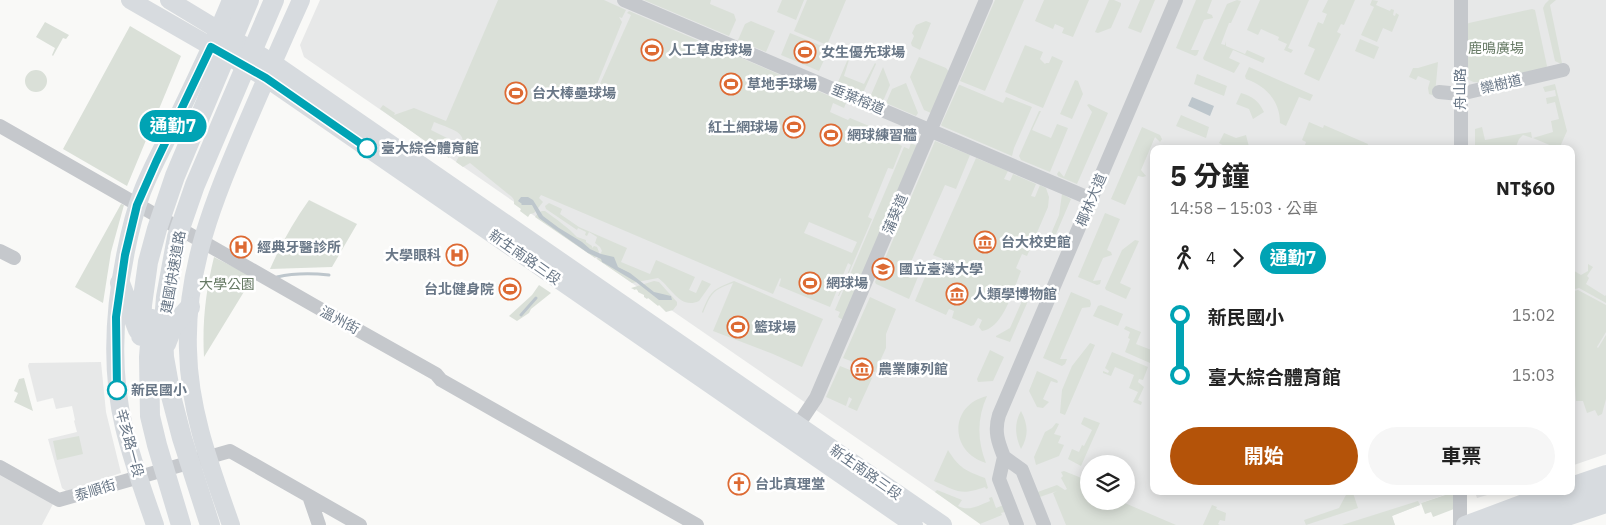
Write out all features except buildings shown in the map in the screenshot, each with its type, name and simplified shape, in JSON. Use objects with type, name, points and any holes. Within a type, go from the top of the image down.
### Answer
[{"type":"highway","points":[[150,416],[140,346],[142,305],[148,262],[156,228],[175,176],[249,0]]},
{"type":"highway","name":"建國快速道路","points":[[181,525],[150,416],[148,357],[158,264],[167,229],[198,149],[262,0]]},
{"type":"highway","name":"建國快速道路","points":[[210,525],[182,438],[171,396],[163,342],[166,297],[177,237],[196,185],[274,0]]},
{"type":"highway","points":[[182,438],[173,356],[175,311],[187,242],[206,187],[285,0]]},
{"type":"highway","points":[[120,283],[153,370],[156,401],[194,525]]},
{"type":"highway","points":[[175,466],[162,399],[160,369],[173,326],[190,307]]},
{"type":"main road","name":"新生南路三段","points":[[130,0],[211,47],[270,71],[798,425],[943,525]]},
{"type":"main road","name":"新生南路三段","points":[[169,0],[219,29],[270,71],[914,525]]},
{"type":"main road","name":"辛亥路一段","points":[[155,525],[124,426],[117,390],[115,335],[120,283],[137,205],[231,0]]},
{"type":"main road","points":[[231,525],[207,457],[192,389],[188,349],[190,307],[201,242],[218,191],[301,0]]},
{"type":"main road","points":[[1575,485],[1606,474]]},
{"type":"main road","points":[[1500,525],[1530,518],[1606,488]]},
{"type":"main road","points":[[1465,525],[1545,495]]},
{"type":"main road","points":[[1519,525],[1606,495]]},
{"type":"main road","points":[[1544,525],[1606,504]]},
{"type":"street","name":"垂葉榕道","points":[[624,0],[1091,199]]},
{"type":"street","name":"蒲葵道","points":[[798,425],[816,398],[986,0]]},
{"type":"street","name":"椰林大道","points":[[1004,457],[996,434],[999,415],[1176,0]]},
{"type":"street","name":"舟山路","points":[[1461,7],[1461,145]]},
{"type":"street","name":"欒樹道","points":[[1439,92],[1460,94],[1562,70]]},
{"type":"street","name":"溫州街","points":[[0,126],[201,242],[380,341],[494,411],[697,525]]},
{"type":"street","points":[[0,250],[14,258]]},
{"type":"street","name":"泰順街","points":[[0,467],[59,500],[230,451],[360,525]]},
{"type":"street","points":[[1017,525],[1000,479],[1004,457],[1022,470],[1044,525]]},
{"type":"street","points":[[1460,495],[1460,525]]},
{"type":"street","points":[[309,496],[319,525]]},
{"type":"shaded area","name":"國立臺灣大學","points":[[320,0],[1606,0],[1606,454],[1575,465],[1575,145],[1150,145],[1150,495],[1444,495],[1392,516],[1395,525],[980,525],[980,523],[304,57],[300,45]]},
{"type":"shaded area","points":[[1192,97],[1214,106],[1210,116],[1188,106]]},
{"type":"shaded area","points":[[521,197],[528,197],[533,200],[543,216],[559,228],[590,249],[614,257],[618,267],[630,273],[654,292],[671,296],[672,300],[659,300],[636,282],[602,262],[601,259],[588,253],[539,218],[532,205],[521,205],[518,201]]},
{"type":"shaded area","points":[[101,362],[106,412],[121,473],[66,491],[62,488],[48,439],[77,432],[72,406],[56,409],[53,398],[37,402],[28,366],[29,363]]},
{"type":"shaded area","points":[[0,472],[53,504],[42,525],[0,525]]},
{"type":"shaded area","name":"國立臺灣大學","points":[[1476,495],[1487,495],[1477,498]]},
{"type":"green space","points":[[498,0],[604,0],[626,10],[622,18],[619,17],[622,22],[597,84],[600,84],[631,15],[627,13],[629,11],[723,51],[722,54],[731,57],[732,54],[846,103],[844,108],[833,103],[830,112],[848,120],[850,118],[900,139],[898,144],[902,146],[893,169],[888,168],[868,217],[872,219],[839,296],[851,265],[848,263],[830,307],[779,286],[780,278],[773,294],[541,195],[539,198],[543,202],[528,217],[514,204],[512,197],[470,163],[463,167],[456,162],[461,152],[463,139],[456,131],[434,122],[431,130],[453,141],[453,148],[449,158],[380,109],[383,105],[395,113],[394,115],[414,108],[446,121]],"holes":[[[809,222],[857,242],[852,253],[804,233]]]},
{"type":"green space","points":[[644,0],[711,0],[710,4],[734,14],[736,20],[729,36]]},
{"type":"green space","points":[[782,0],[804,0],[796,20],[777,12]]},
{"type":"green space","points":[[807,0],[846,0],[827,45],[794,31]]},
{"type":"green space","points":[[995,0],[1024,0],[985,91],[960,81]]},
{"type":"green space","points":[[1044,0],[1089,0],[1073,37],[1062,33],[1064,28],[1055,24],[1053,29],[1035,21]]},
{"type":"green space","points":[[1109,0],[1121,3],[1111,28],[1098,33],[1095,32]]},
{"type":"green space","points":[[1140,0],[1155,0],[1141,33],[1128,28]]},
{"type":"green space","points":[[1196,0],[1212,0],[1207,13],[1212,15],[1213,18],[1204,20],[1191,50],[1199,50],[1195,56],[1176,48]]},
{"type":"green space","points":[[1237,0],[1241,1],[1231,23],[1229,23],[1221,44],[1225,45],[1226,41],[1226,46],[1245,54],[1247,50],[1265,58],[1263,63],[1233,50],[1229,58],[1240,63],[1234,73],[1203,58],[1227,4]]},
{"type":"green space","points":[[1260,0],[1309,0],[1288,48],[1293,50],[1291,53],[1284,50],[1287,44],[1278,40],[1279,37],[1261,29],[1258,35],[1247,30]]},
{"type":"green space","points":[[1328,0],[1355,0],[1344,25],[1341,24],[1337,32],[1341,34],[1319,81],[1304,74],[1315,49],[1308,46],[1318,22],[1323,24],[1327,14],[1322,12]]},
{"type":"green space","points":[[1372,0],[1378,1],[1376,5],[1390,11],[1391,9],[1394,10],[1393,15],[1395,16],[1396,13],[1399,15],[1392,32],[1383,28],[1377,42],[1361,35],[1374,7],[1370,5]]},
{"type":"green space","points":[[1549,0],[1556,0],[1550,5],[1561,64],[1555,61],[1543,8]]},
{"type":"green space","name":"鹿鳴廣場","points":[[1532,9],[1535,10],[1546,68],[1479,82],[1470,81],[1466,77],[1465,25]]},
{"type":"green space","points":[[751,21],[775,31],[766,52],[738,40],[745,24]]},
{"type":"green space","points":[[926,21],[931,23],[920,50],[912,46],[911,43],[914,36],[912,33],[916,25]]},
{"type":"green space","points":[[45,22],[69,35],[66,39],[63,38],[53,56],[55,48],[36,37]]},
{"type":"green space","points":[[130,26],[181,56],[127,186],[63,149]]},
{"type":"green space","name":"女生優先球場","points":[[790,33],[829,49],[819,71],[781,55]]},
{"type":"green space","points":[[1360,39],[1379,47],[1374,59],[1355,51]]},
{"type":"green space","points":[[1025,45],[1043,52],[1040,59],[1045,64],[1049,63],[1052,56],[1063,61],[1043,108],[1005,92]]},
{"type":"green space","points":[[853,47],[844,76],[864,84],[876,64],[863,93],[838,82]]},
{"type":"green space","points":[[919,57],[946,68],[949,72],[931,113],[924,110],[910,77]]},
{"type":"green space","points":[[1438,62],[1435,96],[1429,94],[1430,81],[1418,76],[1416,80],[1409,77],[1413,68]]},
{"type":"green space","points":[[883,67],[890,85],[883,101],[871,97],[871,95]]},
{"type":"green space","points":[[1249,67],[1313,95],[1310,101],[1299,97],[1286,126],[1280,123],[1278,108],[1266,90],[1246,79],[1245,76]]},
{"type":"green space","points":[[36,70],[44,73],[47,81],[44,89],[36,92],[28,89],[25,81],[28,73]]},
{"type":"green space","points":[[1197,74],[1227,86],[1224,96],[1194,84]]},
{"type":"green space","points":[[1075,80],[1078,81],[1083,94],[1072,119],[1060,114]]},
{"type":"green space","points":[[906,83],[918,113],[916,116],[886,103],[892,89]]},
{"type":"green space","points":[[1555,84],[1567,131],[1561,145],[1550,145],[1533,138],[1553,132],[1551,121],[1559,119],[1555,102],[1547,104],[1546,98],[1556,96],[1555,90],[1545,92],[1543,87]]},
{"type":"green space","points":[[959,85],[1003,103],[1006,97],[1032,107],[1012,156],[941,125]]},
{"type":"green space","points":[[1241,93],[1255,100],[1264,112],[1253,119],[1249,109],[1236,104]]},
{"type":"green space","points":[[1089,104],[1108,113],[1077,184],[1057,174],[1059,171],[1064,177],[1092,112],[1087,105]]},
{"type":"green space","points":[[1039,111],[1041,111],[1032,130],[1051,138],[1057,124],[1068,128],[1050,172],[1021,160],[1019,156]]},
{"type":"green space","points":[[1181,115],[1209,127],[1206,138],[1176,126]]},
{"type":"green space","points":[[1309,122],[1323,128],[1324,125],[1368,144],[1305,145],[1306,142],[1302,140]]},
{"type":"green space","points":[[1142,127],[1160,135],[1162,139],[1160,142],[1155,137],[1150,145],[1141,170],[1146,176],[1138,176],[1125,205],[1111,199]]},
{"type":"green space","points":[[1482,127],[1485,140],[1531,132],[1532,138],[1523,135],[1517,145],[1475,145],[1475,129]]},
{"type":"green space","points":[[1224,133],[1236,138],[1246,135],[1248,145],[1222,145],[1219,143]]},
{"type":"green space","points":[[935,141],[970,155],[956,189],[945,185],[911,262],[922,267],[909,299],[875,282]]},
{"type":"green space","points":[[911,143],[917,146],[843,320],[838,317],[840,312],[835,310],[904,147],[909,149]]},
{"type":"green space","points":[[976,158],[1008,171],[1004,179],[1010,181],[1013,174],[1036,184],[1031,196],[1035,197],[1040,185],[1046,188],[1049,197],[1048,207],[1027,256],[1022,254],[1016,268],[1021,271],[1007,307],[996,323],[989,329],[982,331],[979,327],[982,320],[978,318],[974,325],[971,326],[952,318],[954,311],[949,309],[946,315],[915,301],[930,265],[939,269],[943,259],[933,255]]},
{"type":"green space","points":[[1062,194],[1071,199],[1053,241],[1050,236],[1059,215]]},
{"type":"green space","points":[[309,200],[357,224],[332,267],[270,269],[288,233]]},
{"type":"green space","points":[[549,203],[562,209],[560,214],[579,227],[627,248],[621,262],[650,274],[656,260],[695,277],[689,290],[696,293],[702,280],[711,284],[699,301],[692,303],[681,300],[658,278],[632,283],[597,259],[602,251],[595,243],[597,237],[589,232],[587,236],[585,235],[586,232],[578,228],[577,230],[546,209],[545,206]]},
{"type":"green space","points":[[121,204],[124,205],[111,252],[103,303],[75,287]]},
{"type":"green space","points":[[542,211],[558,220],[577,237],[586,240],[592,248],[594,246],[597,247],[599,252],[595,258],[535,217]]},
{"type":"green space","points":[[1105,213],[1120,219],[1107,250],[1112,255],[1103,258],[1093,281],[1101,280],[1100,284],[1097,285],[1078,277]]},
{"type":"green space","points":[[1135,240],[1139,241],[1120,283],[1131,288],[1126,299],[1105,288],[1122,250]]},
{"type":"green space","name":"大學公園","points":[[214,257],[253,277],[204,357],[205,306]]},
{"type":"green space","points":[[1588,264],[1593,267],[1587,276],[1589,278],[1586,284],[1606,295],[1606,303],[1579,288],[1575,289],[1575,271],[1581,275],[1588,271]]},
{"type":"green space","points":[[654,281],[659,282],[677,302],[673,310],[666,312],[636,289],[631,288]]},
{"type":"green space","points":[[734,281],[823,319],[802,367],[713,331],[733,283],[716,291],[702,312],[710,295],[713,292]]},
{"type":"green space","points":[[539,285],[551,293],[517,321],[509,316],[532,295]]},
{"type":"green space","points":[[1578,290],[1606,305],[1606,332],[1597,347],[1606,335],[1606,399],[1602,414],[1598,416],[1595,410],[1587,413],[1583,401],[1576,401],[1575,291]]},
{"type":"green space","points":[[1071,292],[1090,300],[1091,304],[1090,307],[1082,308],[1060,359],[1067,359],[1062,366],[1043,358]]},
{"type":"green space","points":[[870,297],[896,309],[886,334],[886,348],[875,372],[873,372],[857,411],[848,407],[852,399],[849,397],[846,406],[826,397],[840,366],[850,370],[853,362],[843,358]]},
{"type":"green space","points":[[1025,299],[1028,301],[1010,342],[996,337],[1010,328],[1022,301]]},
{"type":"green space","points":[[1101,305],[1123,314],[1118,326],[1093,316],[1098,306]]},
{"type":"green space","points":[[1126,326],[1141,332],[1136,344],[1150,349],[1150,363],[1125,352],[1130,339],[1128,338],[1130,332],[1124,329]]},
{"type":"green space","points":[[1090,343],[1095,345],[1065,415],[1060,413],[1062,390],[1072,366]]},
{"type":"green space","points":[[990,350],[1004,357],[993,381],[978,382],[977,379]]},
{"type":"green space","points":[[1112,352],[1148,367],[1143,380],[1139,379],[1138,382],[1144,387],[1138,400],[1142,402],[1141,405],[1133,402],[1138,392],[1129,388],[1134,375],[1115,367],[1111,376],[1103,373],[1103,371],[1108,373],[1109,371],[1105,368]]},
{"type":"green space","points":[[1037,371],[1058,382],[1051,381],[1043,399],[1049,402],[1043,408],[1037,407],[1029,391]]},
{"type":"green space","points":[[24,378],[33,411],[14,402],[18,393],[14,391],[19,379]]},
{"type":"green space","points":[[987,396],[981,413],[979,429],[986,463],[974,457],[965,449],[958,429],[960,418],[966,409],[975,401]]},
{"type":"green space","points":[[1021,411],[1027,430],[1021,449],[1016,430],[1017,420]]},
{"type":"green space","points":[[1084,417],[1100,423],[1086,455],[1080,455],[1080,465],[1068,459],[1072,449],[1079,452],[1082,445],[1084,446],[1092,430],[1081,424]]},
{"type":"green space","points":[[1056,423],[1059,424],[1054,434],[1061,436],[1058,443],[1064,445],[1059,456],[1036,465],[1034,457],[1045,432]]},
{"type":"green space","points":[[79,436],[83,454],[57,460],[53,441]]},
{"type":"green space","points":[[948,450],[964,468],[985,478],[988,488],[964,492],[934,481]]},
{"type":"green space","points":[[1064,471],[1080,477],[1080,510],[1135,510],[1135,507],[1176,525],[1066,525],[1053,493],[1057,491],[1037,498],[1035,493],[1057,485],[1065,490],[1067,489],[1061,478],[1063,476],[1061,472]]},
{"type":"green space","points":[[937,490],[962,500],[958,506],[962,508],[978,506],[990,501],[989,498],[992,497],[996,508],[1006,504],[1008,511],[980,524],[935,492]]},
{"type":"green space","points":[[1346,495],[1354,495],[1358,508],[1306,525],[1304,520],[1339,508]]},
{"type":"green space","points":[[1445,495],[1454,495],[1454,509],[1433,517],[1431,512],[1425,514],[1421,503]]},
{"type":"green space","points":[[1418,501],[1420,505],[1392,516],[1395,525],[1342,525]]},
{"type":"green space","points":[[1212,505],[1226,513],[1225,521],[1220,520],[1218,524],[1220,525],[1203,525]]},
{"type":"waterway","points":[[277,277],[303,274],[329,275]]},
{"type":"waterway","points":[[521,315],[536,298]]},
{"type":"bus line","name":"通勤7","points":[[117,390],[116,317],[125,255],[137,205],[211,47],[266,78],[367,148]]},
{"type":"place","name":"人工草皮球場","points":[[652,50]]},
{"type":"place","name":"女生優先球場","points":[[805,52]]},
{"type":"place","name":"草地手球場","points":[[731,84]]},
{"type":"place","name":"台大棒壘球場","points":[[516,93]]},
{"type":"place","name":"紅土網球場","points":[[794,127]]},
{"type":"place","name":"網球練習牆","points":[[831,135]]},
{"type":"place","name":"臺大綜合體育館","points":[[367,148]]},
{"type":"place","name":"台大校史館","points":[[985,242]]},
{"type":"place","name":"經典牙醫診所","points":[[241,247]]},
{"type":"place","name":"大學眼科","points":[[457,255]]},
{"type":"place","name":"國立臺灣大學","points":[[883,269]]},
{"type":"place","name":"網球場","points":[[810,283]]},
{"type":"place","name":"台北健身院","points":[[510,289]]},
{"type":"place","name":"人類學博物館","points":[[957,294]]},
{"type":"place","name":"籃球場","points":[[738,327]]},
{"type":"place","name":"農業陳列館","points":[[862,369]]},
{"type":"place","name":"新民國小","points":[[117,390]]},
{"type":"place","name":"台北真理堂","points":[[739,484]]}]
